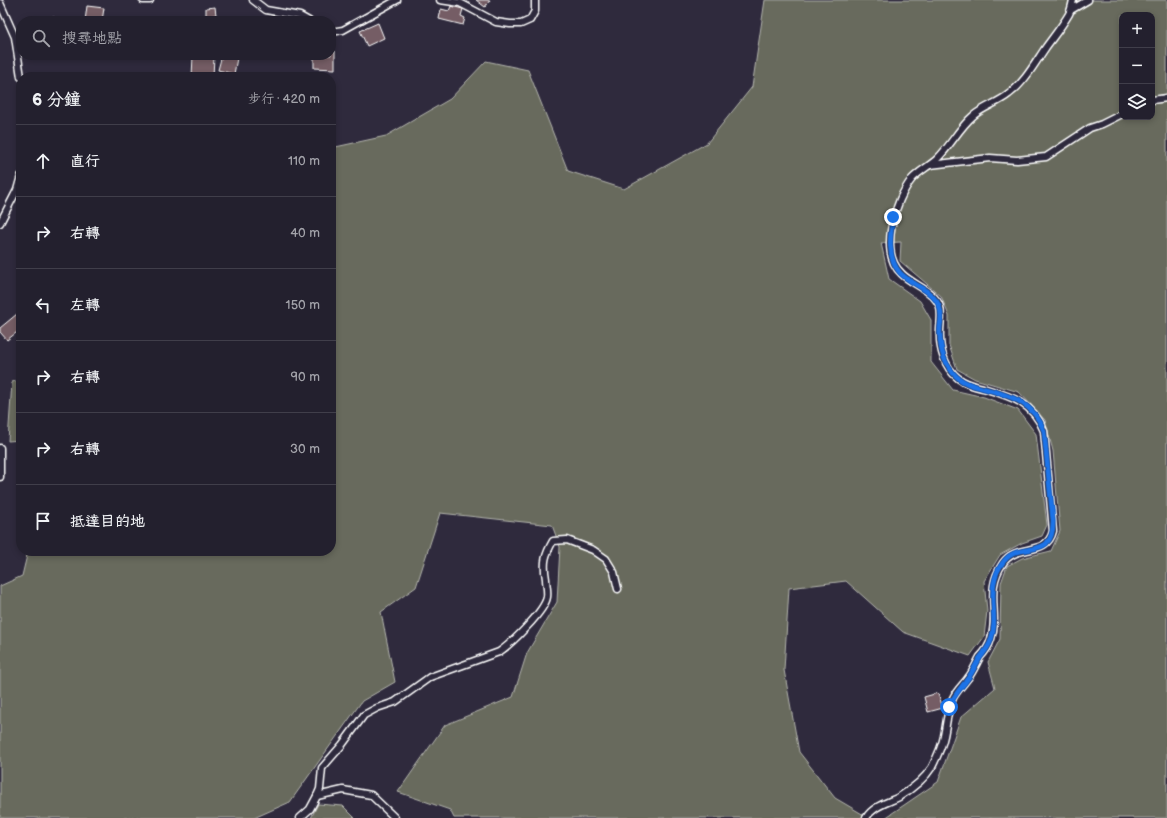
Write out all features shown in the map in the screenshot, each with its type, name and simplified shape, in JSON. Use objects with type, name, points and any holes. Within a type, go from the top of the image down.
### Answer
[{"type":"lane","points":[[143,0],[150,0]]},
{"type":"lane","points":[[253,0],[266,10],[276,13],[300,16]]},
{"type":"lane","points":[[336,31],[342,30],[397,0]]},
{"type":"lane","points":[[440,0],[460,3],[496,22],[510,24],[521,24],[530,20],[535,11],[535,0]]},
{"type":"lane","points":[[866,818],[869,813],[879,806],[914,788],[924,778],[940,750],[944,736],[946,718],[954,697],[972,672],[991,640],[994,629],[992,597],[994,583],[998,572],[1004,561],[1011,555],[1043,546],[1052,537],[1053,531],[1044,431],[1041,423],[1032,411],[1021,402],[1010,396],[966,383],[958,378],[951,370],[943,358],[941,347],[940,306],[928,292],[901,274],[892,258],[890,236],[893,217],[901,197],[908,184],[914,177],[939,158],[965,124],[974,115],[1008,95],[1016,88],[1032,68],[1071,10],[1073,0]]},
{"type":"lane","points":[[1071,10],[1088,0]]},
{"type":"lane","points":[[0,3],[15,37],[16,44]]},
{"type":"lane","points":[[18,60],[20,72]]},
{"type":"lane","points":[[1155,100],[1167,98]]},
{"type":"lane","points":[[929,165],[990,158],[1017,160],[1046,158],[1090,128],[1119,116]]},
{"type":"lane","points":[[0,223],[16,192]]},
{"type":"lane","points":[[0,448],[0,477]]},
{"type":"lane","points":[[300,818],[310,809],[317,796],[320,789],[322,768],[342,745],[364,715],[370,711],[395,702],[430,677],[499,652],[521,632],[542,608],[547,598],[544,570],[546,554],[553,541],[567,540],[593,550],[606,559],[614,572],[618,589]]},
{"type":"lane","points":[[317,796],[343,790],[371,795],[395,818]]},
{"type":"green space","points":[[765,0],[1167,0],[1167,818],[885,818],[938,782],[961,717],[995,688],[988,662],[1000,639],[1001,583],[1007,566],[1022,558],[1051,551],[1060,531],[1053,451],[1045,420],[1019,392],[975,379],[957,369],[949,345],[949,316],[941,296],[900,261],[901,242],[881,243],[889,279],[920,301],[931,320],[931,362],[953,390],[984,397],[1018,410],[1036,434],[1047,525],[1042,536],[1022,543],[1000,555],[984,581],[987,611],[984,637],[970,656],[903,632],[846,581],[789,588],[784,670],[799,752],[835,798],[869,818],[454,818],[450,810],[398,792],[445,725],[513,697],[527,653],[557,602],[560,547],[552,525],[440,513],[416,587],[381,612],[395,682],[362,701],[290,802],[254,818],[0,818],[0,586],[22,576],[27,556],[336,556],[336,147],[386,136],[450,99],[486,61],[528,70],[568,171],[624,189],[707,143],[752,87]]},
{"type":"green space","points":[[16,381],[16,440],[8,441],[12,382]]},
{"type":"green space","points":[[318,804],[343,806],[355,818],[311,818]]},
{"type":"building","points":[[476,0],[490,0],[485,7]]},
{"type":"building","points":[[87,6],[104,8],[103,16],[86,16]]},
{"type":"building","points":[[451,6],[463,9],[461,16],[465,18],[463,25],[439,19],[441,9],[449,11]]},
{"type":"building","points":[[215,7],[216,15],[206,16],[206,8]]},
{"type":"building","points":[[378,23],[384,38],[367,46],[360,31]]},
{"type":"building","points":[[193,60],[214,60],[213,72],[192,72]]},
{"type":"building","points":[[221,60],[237,60],[234,72],[218,70]]},
{"type":"building","points":[[314,60],[335,60],[335,69],[314,68]]},
{"type":"building","points":[[16,315],[16,333],[7,340],[0,332],[0,328]]},
{"type":"building","points":[[938,693],[943,708],[928,712],[924,697]]},
{"type":"route","points":[[893,217],[890,236],[892,258],[901,274],[928,292],[940,306],[941,347],[943,358],[951,370],[958,378],[966,383],[1010,396],[1021,402],[1032,411],[1041,423],[1044,431],[1053,520],[1052,537],[1043,546],[1011,555],[1004,561],[994,583],[992,597],[994,629],[991,640],[987,649],[954,697],[949,707]]}]
